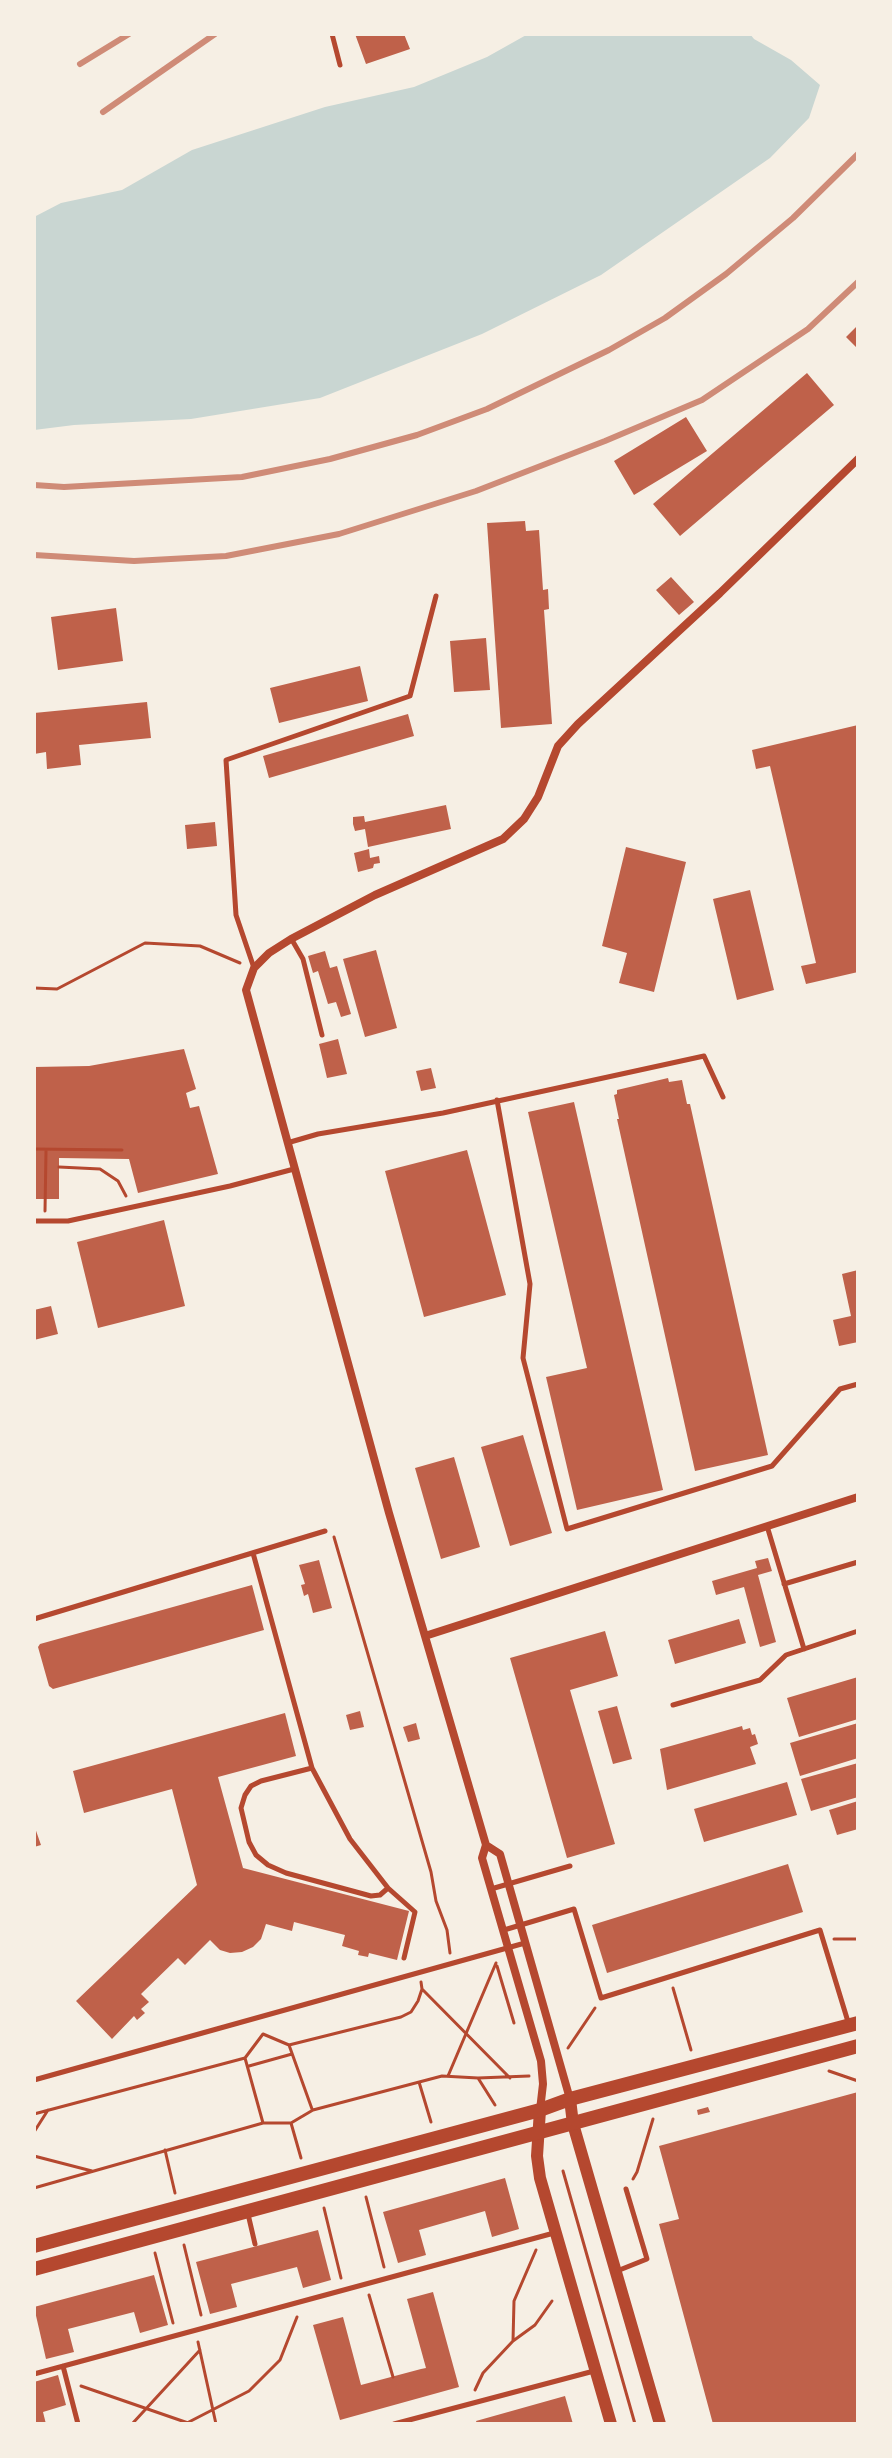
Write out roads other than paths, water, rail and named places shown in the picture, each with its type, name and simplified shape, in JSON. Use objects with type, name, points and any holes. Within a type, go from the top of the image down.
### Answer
[{"type":"main road","points":[[34,2246],[854,2024]]},
{"type":"main road","points":[[34,2269],[858,2046]]},
{"type":"street","points":[[611,2424],[540,2178],[537,2156],[543,2084],[541,2061],[482,1858],[486,1845],[246,990],[254,968],[269,953],[291,939],[375,895],[503,839],[524,819],[538,797],[558,746],[578,724],[720,593],[858,459]]},
{"type":"street","points":[[425,1636],[858,1497]]},
{"type":"street","points":[[486,1845],[500,1854],[570,2099],[573,2124],[660,2424]]},
{"type":"lane","points":[[332,34],[340,65]]},
{"type":"lane","points":[[254,968],[236,915],[226,760],[410,696],[436,596]]},
{"type":"lane","points":[[291,939],[303,959],[322,1035]]},
{"type":"lane","points":[[287,1143],[318,1134],[443,1113],[704,1056],[723,1097]]},
{"type":"lane","points":[[497,1100],[530,1284],[523,1358],[567,1529],[772,1466],[840,1389],[858,1384]]},
{"type":"lane","points":[[34,1221],[68,1221],[294,1169]]},
{"type":"lane","points":[[767,1526],[804,1649]]},
{"type":"lane","points":[[34,1619],[328,1530]]},
{"type":"lane","points":[[253,1553],[312,1768],[350,1839],[388,1888],[415,1912],[404,1958]]},
{"type":"lane","points":[[784,1584],[858,1562]]},
{"type":"lane","points":[[673,1705],[760,1680],[786,1655],[858,1631]]},
{"type":"lane","points":[[312,1768],[261,1781],[251,1786],[245,1795],[241,1808],[249,1842],[256,1855],[268,1865],[286,1873],[371,1896],[380,1895],[388,1888]]},
{"type":"lane","points":[[491,1889],[570,1866]]},
{"type":"lane","points":[[503,1931],[574,1909],[601,1998],[820,1930],[854,2024]]},
{"type":"lane","points":[[34,2080],[525,1943]]},
{"type":"lane","points":[[616,2272],[647,2259],[626,2189]]},
{"type":"lane","points":[[247,2211],[255,2244]]},
{"type":"lane","points":[[34,2374],[555,2233]]},
{"type":"lane","points":[[63,2366],[78,2424]]},
{"type":"lane","points":[[394,2424],[417,2421],[595,2371]]},
{"type":"railway","points":[[80,64],[129,34]]},
{"type":"railway","points":[[103,112],[215,34]]},
{"type":"railway","points":[[34,485],[64,487],[242,477],[330,459],[417,435],[487,409],[609,350],[665,318],[726,274],[793,218],[858,154]]},
{"type":"railway","points":[[34,555],[134,561],[226,556],[339,534],[476,491],[702,400],[808,329],[858,282]]}]
